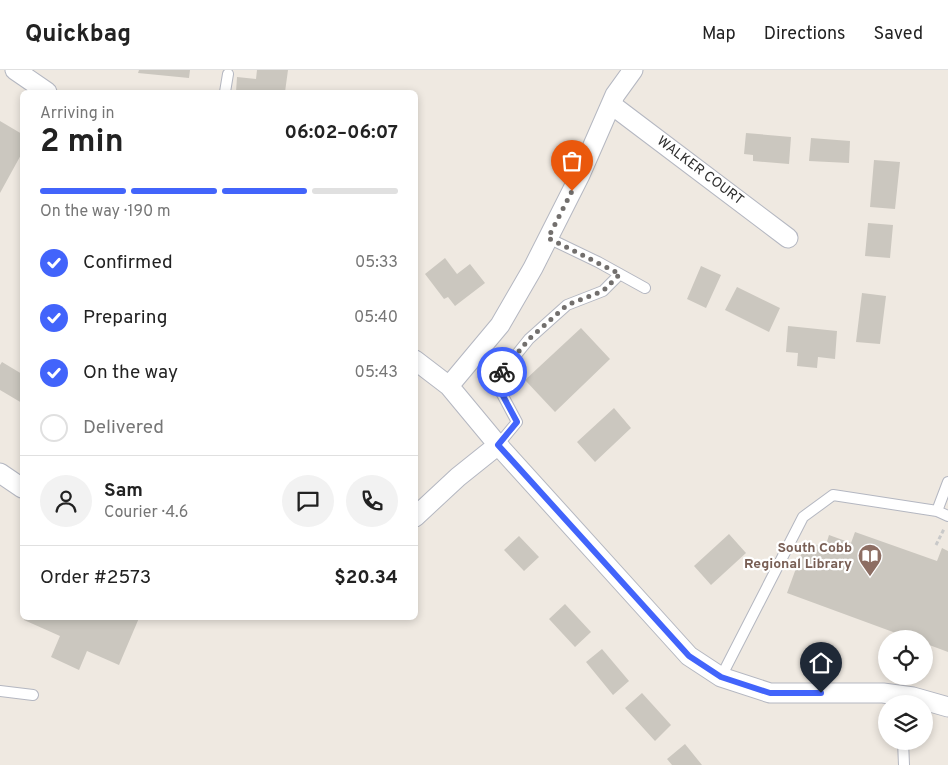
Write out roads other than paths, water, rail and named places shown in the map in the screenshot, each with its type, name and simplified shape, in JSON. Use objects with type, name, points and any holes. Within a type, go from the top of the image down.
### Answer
[{"type":"street","points":[[15,70],[44,90]]},
{"type":"street","points":[[449,386],[500,325],[580,175],[615,95],[633,70]]},
{"type":"street","name":"WALKER COURT","points":[[612,105],[788,238]]},
{"type":"street","points":[[418,362],[449,386],[498,445],[689,656],[721,677],[770,693],[883,693],[891,695]]},
{"type":"street","points":[[418,514],[458,477],[498,445]]},
{"type":"street","points":[[0,473],[20,487]]},
{"type":"street","points":[[933,704],[948,707]]},
{"type":"lane","points":[[225,90],[228,74]]},
{"type":"lane","points":[[548,238],[645,288]]},
{"type":"lane","points":[[498,445],[517,422],[495,381],[529,339],[567,305],[603,291],[620,274]]},
{"type":"lane","points":[[937,511],[948,482]]},
{"type":"lane","points":[[721,677],[803,517],[833,495],[937,511],[947,521]]},
{"type":"lane","points":[[0,691],[33,695]]},
{"type":"lane","points":[[903,750],[904,765]]},
{"type":"place","name":"South Cobb Regional Library","points":[[870,577]]}]
